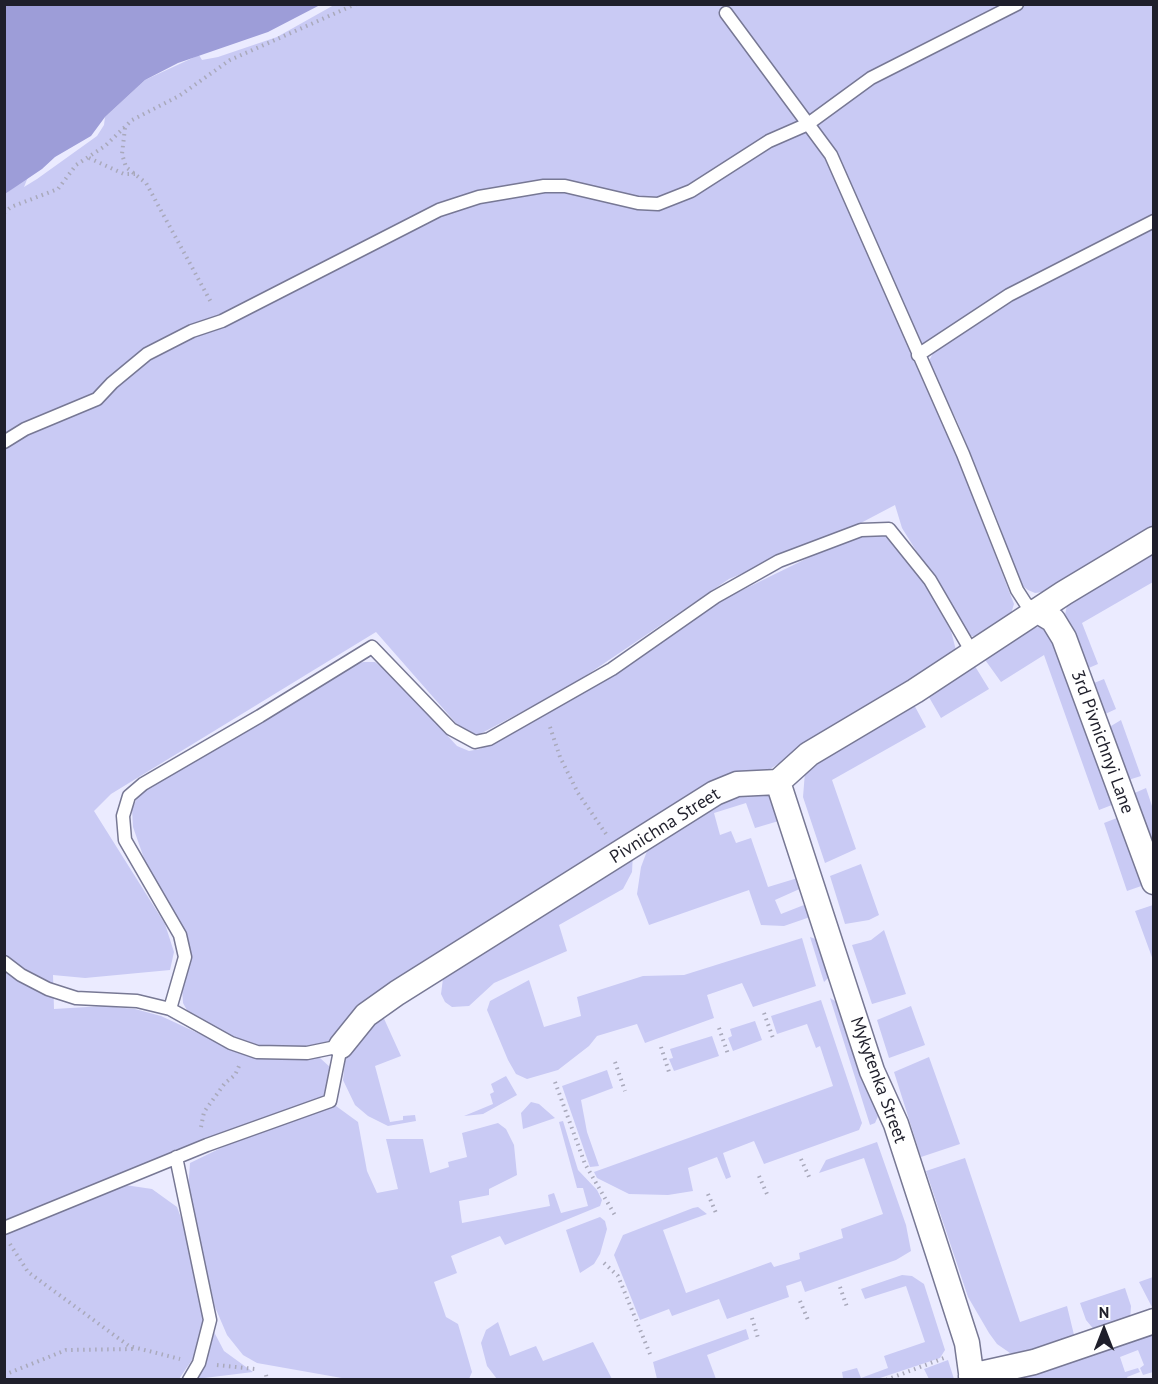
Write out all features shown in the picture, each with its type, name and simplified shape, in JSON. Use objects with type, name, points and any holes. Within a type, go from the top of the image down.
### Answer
[{"type":"street","points":[[778,782],[809,754],[973,654],[1154,539]]},
{"type":"street","name":"3rd Pivnichnyi Lane","points":[[1038,611],[1053,620],[1064,638],[1154,882]]},
{"type":"street","name":"Pivnichna Street","points":[[341,1046],[366,1015],[397,993],[715,793],[737,784],[778,782]]},
{"type":"street","name":"Mykytenka Street","points":[[778,782],[872,1071],[896,1124],[967,1343],[972,1378]]},
{"type":"street","points":[[972,1378],[1035,1362],[1154,1322]]},
{"type":"lane","points":[[4,442],[25,429],[97,399],[112,383],[147,354],[192,331],[222,321],[439,210],[479,197],[544,186],[565,186],[638,203],[658,204],[691,191],[769,141],[808,124],[871,78],[1017,4]]},
{"type":"lane","points":[[726,13],[831,155],[963,454],[1017,590],[1026,604],[1038,611]]},
{"type":"lane","points":[[918,355],[1009,295],[1154,221]]},
{"type":"lane","points":[[170,1009],[185,957],[180,935],[125,840],[123,816],[129,796],[143,784],[372,647],[451,729],[475,742],[489,739],[612,669],[725,591],[779,561],[861,530],[889,529],[930,580],[973,654]]},
{"type":"lane","points":[[4,962],[21,975],[48,989],[76,998],[137,1001],[170,1009],[231,1043],[257,1052],[286,1054],[341,1046],[330,1101],[176,1158],[7,1234]]},
{"type":"lane","points":[[176,1158],[210,1320],[199,1363],[189,1380]]},
{"type":"path","points":[[4,213],[11,207],[58,189],[76,165],[89,158],[132,120],[179,96],[230,60],[356,4]]},
{"type":"path","points":[[125,128],[122,154],[126,167],[146,183],[183,255],[222,321]]},
{"type":"path","points":[[89,158],[124,174],[137,174]]},
{"type":"path","points":[[542,709],[560,757],[578,793],[592,817],[621,853]]},
{"type":"path","points":[[764,1013],[773,1038]]},
{"type":"path","points":[[718,1028],[728,1054]]},
{"type":"path","points":[[198,1149],[204,1112],[238,1071],[236,1051],[231,1043]]},
{"type":"path","points":[[661,1047],[670,1075]]},
{"type":"path","points":[[615,1062],[625,1091]]},
{"type":"path","points":[[555,1082],[585,1164],[616,1216]]},
{"type":"path","points":[[801,1159],[810,1179]]},
{"type":"path","points":[[759,1176],[767,1194]]},
{"type":"path","points":[[708,1194],[716,1213]]},
{"type":"path","points":[[7,1234],[28,1272],[81,1313],[138,1349]]},
{"type":"path","points":[[604,1263],[618,1276],[650,1354]]},
{"type":"path","points":[[840,1287],[847,1307]]},
{"type":"path","points":[[800,1301],[808,1320]]},
{"type":"path","points":[[752,1318],[758,1338]]},
{"type":"path","points":[[4,1375],[66,1350],[138,1349],[199,1363],[255,1369]]},
{"type":"shaded area","points":[[5,4],[320,5],[268,32],[178,63],[145,80],[105,117],[91,136],[55,157],[42,169],[5,194]]},
{"type":"shaded area","points":[[334,5],[1153,5],[1153,217],[1006,291],[911,354],[955,451],[1014,604],[1010,617],[983,637],[969,636],[902,528],[895,505],[857,525],[729,579],[569,687],[478,735],[462,730],[376,632],[111,794],[94,811],[165,924],[174,952],[170,970],[85,978],[53,975],[54,1009],[104,1006],[135,1009],[161,1016],[230,1048],[320,1058],[331,1068],[327,1093],[319,1100],[130,1170],[5,1220],[5,194],[28,177],[24,187],[37,179],[97,136],[104,125],[105,117],[145,80],[199,55],[202,60],[218,57],[277,37]]},
{"type":"shaded area","points":[[1153,227],[1153,528],[1050,591],[1035,593],[1019,583],[999,524],[957,421],[928,363],[934,351],[996,308]]},
{"type":"shaded area","points":[[876,534],[889,537],[909,556],[951,631],[957,654],[770,769],[731,777],[324,1044],[307,1049],[257,1047],[233,1039],[188,1012],[183,1003],[182,988],[186,969],[181,926],[147,867],[133,827],[132,809],[140,792],[351,664],[364,662],[375,662],[391,674],[457,746],[469,751],[480,749],[716,603],[854,537]]},
{"type":"shaded area","points":[[1153,549],[1153,582],[1082,623],[1098,664],[1084,670],[1065,615],[1067,605]]},
{"type":"shaded area","points":[[1039,627],[1054,634],[1117,803],[1099,810],[1044,655],[1001,682],[983,657],[1030,628]]},
{"type":"shaded area","points":[[973,663],[989,689],[941,718],[926,692]]},
{"type":"shaded area","points":[[1104,679],[1116,709],[1101,716],[1089,685]]},
{"type":"shaded area","points":[[912,701],[926,727],[832,780],[856,849],[825,863],[803,797],[805,772],[816,761]]},
{"type":"shaded area","points":[[1121,720],[1141,776],[1125,781],[1106,729]]},
{"type":"shaded area","points":[[1146,788],[1153,809],[1153,844],[1149,846],[1130,795]]},
{"type":"shaded area","points":[[742,790],[768,794],[776,804],[782,820],[755,828],[746,803],[714,813],[720,835],[731,831],[736,843],[751,838],[768,887],[801,877],[804,887],[775,900],[781,914],[809,903],[813,916],[784,926],[761,925],[749,890],[649,925],[637,894],[641,867],[650,843]]},
{"type":"shaded area","points":[[1122,816],[1147,884],[1127,891],[1104,823]]},
{"type":"shaded area","points":[[633,853],[632,872],[623,889],[559,925],[567,951],[494,983],[469,1006],[452,1007],[445,1002],[441,994],[444,971]]},
{"type":"shaded area","points":[[861,864],[879,915],[869,920],[845,924],[830,876]]},
{"type":"shaded area","points":[[1153,905],[1154,960],[1135,911]]},
{"type":"shaded area","points":[[884,930],[906,994],[872,1004],[852,945],[871,940]]},
{"type":"shaded area","points":[[810,937],[821,941],[829,977],[824,982]]},
{"type":"shaded area","points":[[802,938],[816,986],[753,1007],[742,983],[707,995],[714,1018],[645,1043],[637,1024],[597,1036],[589,1046],[558,1070],[527,1079],[516,1074],[487,1010],[490,1001],[529,980],[544,1027],[581,1016],[577,997],[643,976],[684,975]]},
{"type":"shaded area","points":[[830,998],[842,1005],[879,1114],[875,1123],[870,1125]]},
{"type":"shaded area","points":[[821,1000],[862,1123],[859,1130],[764,1164],[754,1141],[723,1153],[731,1177],[726,1179],[717,1157],[688,1168],[693,1191],[668,1195],[629,1194],[597,1178],[594,1172],[833,1086],[820,1046],[816,1048],[807,1024],[777,1034],[771,1016]]},
{"type":"shaded area","points":[[911,1006],[925,1045],[889,1058],[877,1020]]},
{"type":"shaded area","points":[[381,1012],[401,1056],[375,1066],[390,1122],[403,1120],[403,1116],[415,1115],[416,1121],[388,1126],[368,1116],[355,1105],[343,1080],[345,1061],[358,1032]]},
{"type":"shaded area","points":[[755,1021],[762,1040],[733,1051],[728,1038],[732,1036],[730,1029]]},
{"type":"shaded area","points":[[712,1036],[719,1056],[674,1071],[669,1059],[673,1058],[670,1049]]},
{"type":"shaded area","points":[[929,1057],[960,1144],[921,1157],[894,1072]]},
{"type":"shaded area","points":[[607,1070],[613,1088],[581,1100],[587,1132],[599,1166],[590,1167],[562,1086]]},
{"type":"shaded area","points":[[506,1076],[517,1095],[483,1114],[464,1116],[493,1104],[490,1094],[494,1092],[491,1084]]},
{"type":"shaded area","points":[[531,1102],[539,1104],[555,1118],[523,1129],[521,1113]]},
{"type":"shaded area","points":[[322,1105],[336,1106],[358,1122],[367,1171],[377,1193],[398,1189],[386,1139],[423,1139],[430,1173],[449,1167],[448,1162],[467,1157],[462,1133],[498,1123],[506,1129],[514,1145],[517,1175],[489,1189],[489,1195],[459,1201],[462,1223],[550,1206],[548,1195],[554,1193],[561,1213],[588,1206],[583,1188],[577,1188],[559,1122],[563,1121],[578,1170],[597,1190],[602,1200],[600,1206],[505,1245],[500,1236],[451,1256],[457,1273],[434,1282],[446,1317],[458,1324],[472,1372],[469,1379],[353,1380],[257,1363],[243,1355],[227,1335],[215,1307],[188,1191],[190,1163],[264,1127]]},
{"type":"shaded area","points":[[877,1142],[906,1225],[911,1251],[896,1260],[805,1292],[801,1281],[786,1286],[789,1297],[727,1319],[719,1299],[672,1316],[669,1309],[640,1320],[614,1255],[623,1235],[693,1208],[698,1207],[707,1214],[663,1230],[686,1293],[771,1262],[774,1267],[800,1259],[799,1253],[843,1238],[841,1229],[883,1214],[864,1158],[819,1173],[826,1160]]},
{"type":"shaded area","points":[[965,1158],[1020,1322],[1067,1306],[1075,1339],[1030,1353],[1010,1353],[997,1344],[989,1333],[968,1297],[926,1171]]},
{"type":"shaded area","points":[[125,1185],[152,1189],[177,1207],[188,1237],[202,1303],[203,1327],[196,1354],[179,1379],[5,1380],[5,1235]]},
{"type":"shaded area","points":[[600,1217],[605,1221],[607,1229],[600,1254],[594,1264],[580,1273],[566,1230]]},
{"type":"shaded area","points":[[902,1275],[912,1276],[924,1284],[945,1350],[940,1358],[877,1379],[838,1379],[843,1378],[842,1372],[857,1368],[861,1378],[888,1368],[884,1356],[925,1342],[906,1286],[865,1299],[861,1289]]},
{"type":"shaded area","points":[[1153,1277],[1153,1309],[1139,1282]]},
{"type":"shaded area","points":[[1125,1288],[1131,1306],[1130,1321],[1096,1332],[1086,1320],[1080,1303]]},
{"type":"shaded area","points":[[498,1322],[510,1356],[536,1346],[543,1361],[593,1342],[612,1379],[497,1379],[487,1366],[481,1343],[486,1330]]},
{"type":"shaded area","points":[[746,1329],[749,1339],[707,1355],[716,1379],[657,1379],[653,1362]]},
{"type":"shaded area","points":[[1153,1329],[1153,1372],[1143,1375],[1140,1368],[1144,1365],[1138,1350],[1120,1357],[1125,1372],[1138,1368],[1140,1372],[1127,1377],[1128,1379],[1013,1380]]},
{"type":"shaded area","points":[[213,1330],[224,1351],[253,1372],[196,1379]]},
{"type":"shaded area","points":[[948,1360],[954,1379],[929,1379],[924,1369]]}]
